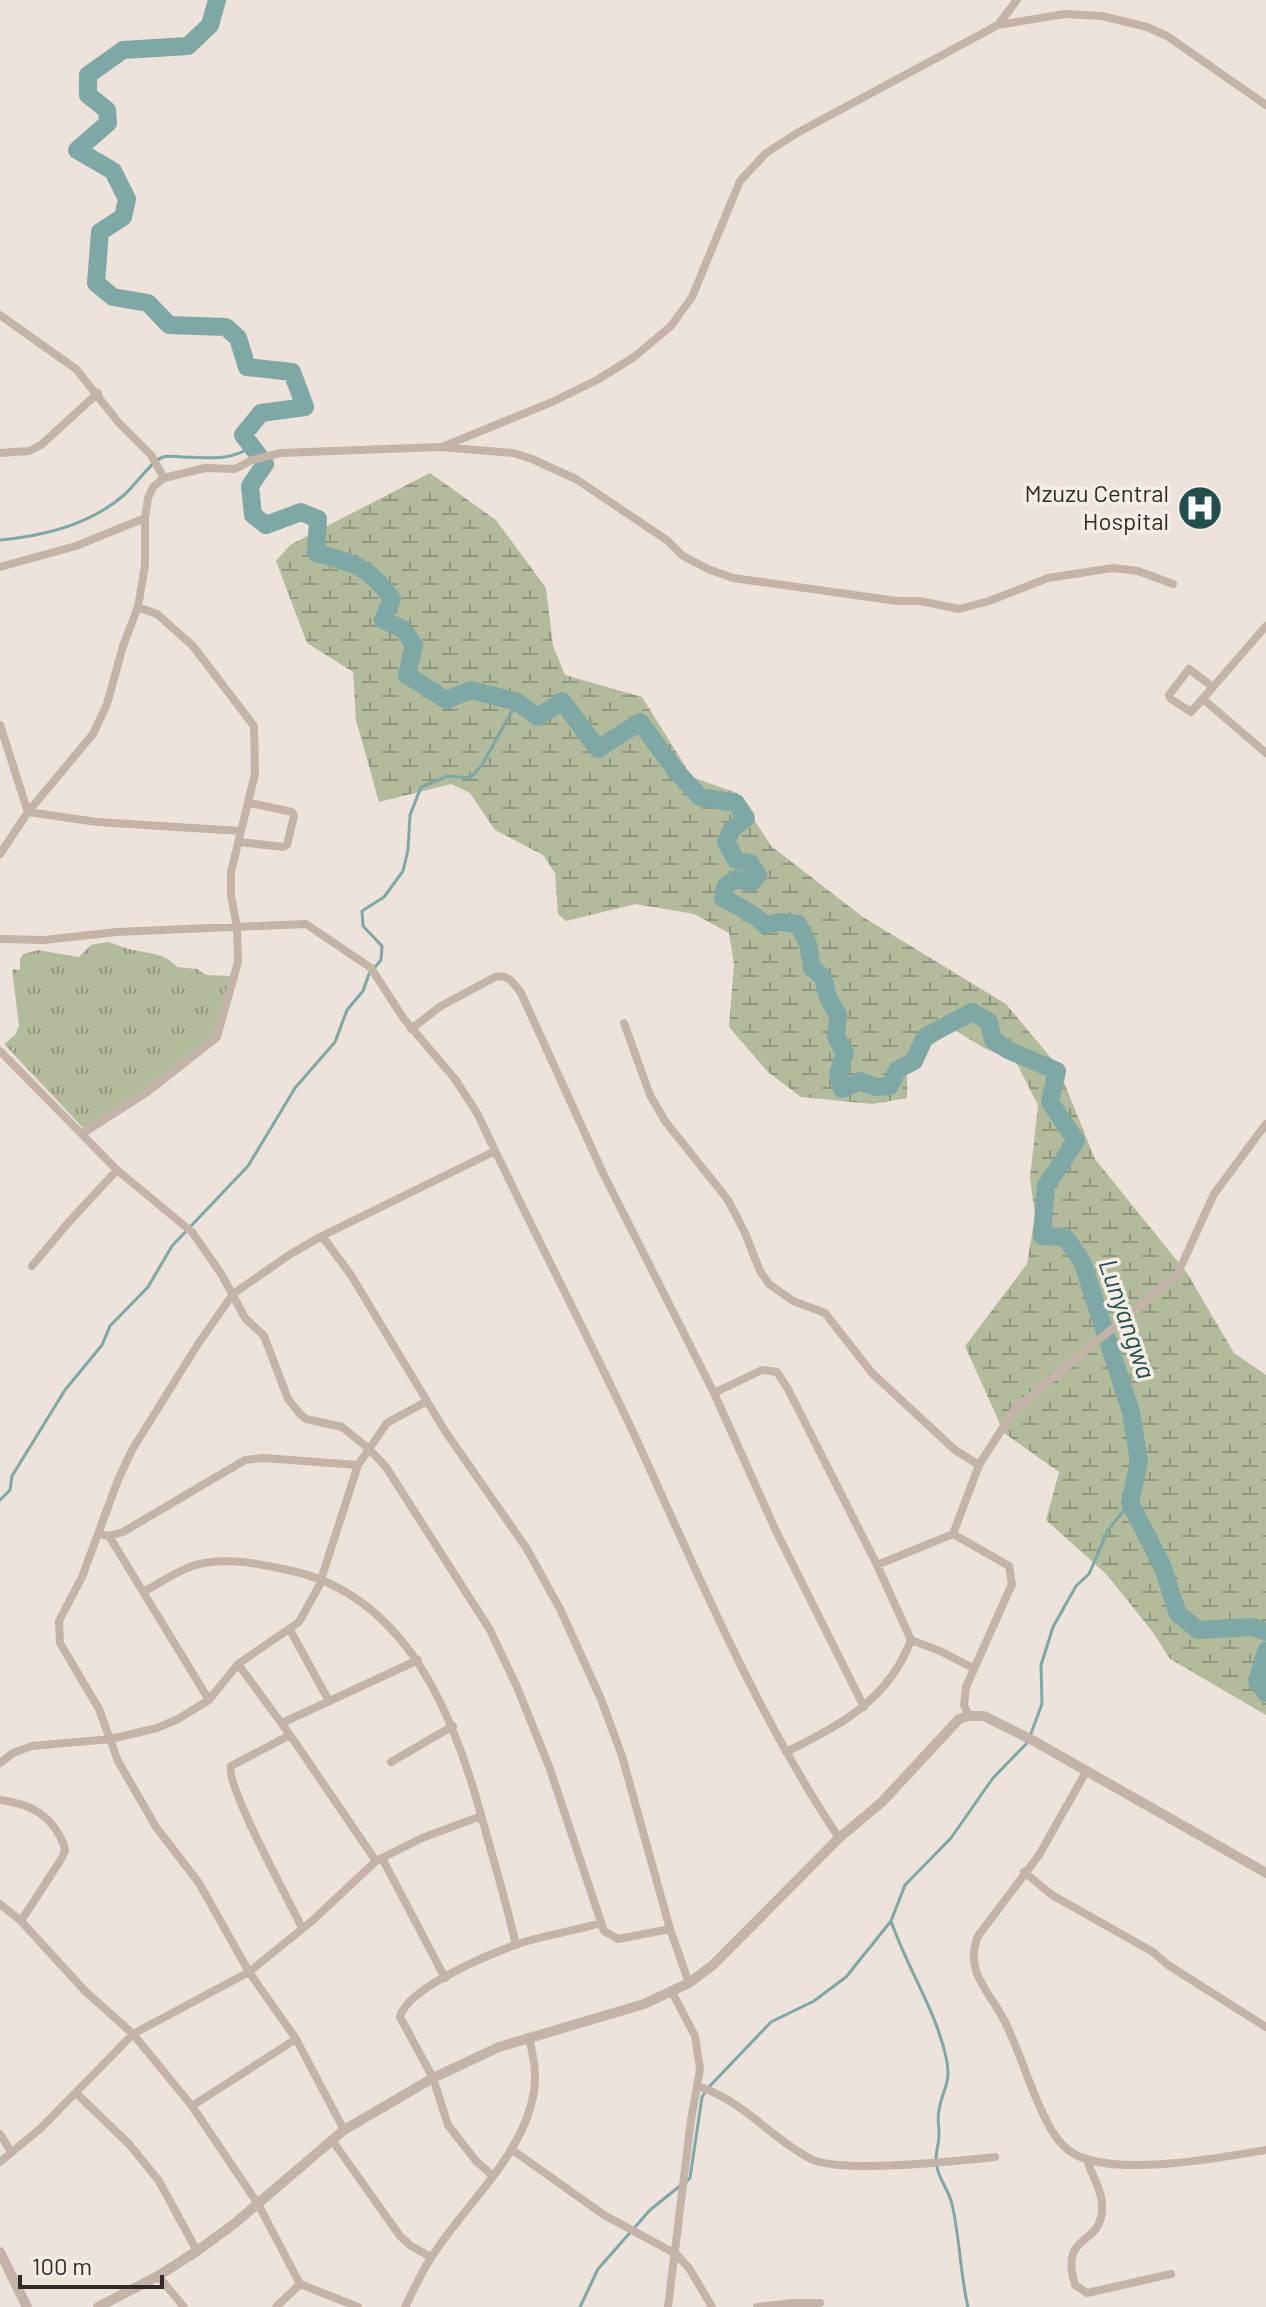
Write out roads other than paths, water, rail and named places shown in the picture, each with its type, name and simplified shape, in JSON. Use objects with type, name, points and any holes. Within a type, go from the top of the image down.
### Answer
[{"type":"street","points":[[998,25],[1017,0]]},
{"type":"street","points":[[440,447],[552,402],[634,357],[671,326],[692,297],[740,181],[766,153],[797,133],[998,25],[1065,14],[1102,16],[1147,27],[1191,50],[1266,105]]},
{"type":"street","points":[[0,315],[66,360],[98,393],[119,423],[151,455],[164,478]]},
{"type":"street","points":[[0,453],[29,451],[41,445],[98,393]]},
{"type":"street","points":[[0,854],[28,812],[93,734],[107,704],[123,646],[138,607],[145,565],[145,518],[151,491],[164,478],[205,468],[235,469],[267,455],[440,447],[513,453],[554,467],[576,479],[668,541],[683,556],[733,578],[897,601],[920,601],[959,609],[1048,578],[1113,568],[1138,571],[1173,584]]},
{"type":"street","points":[[0,567],[76,546],[145,518]]},
{"type":"street","points":[[82,1134],[146,1093],[217,1037],[238,962],[231,872],[250,803],[256,750],[254,726],[193,646],[157,614],[138,607]]},
{"type":"street","points":[[1213,687],[1189,669],[1169,695],[1190,712],[1203,699],[1265,630]]},
{"type":"street","points":[[1203,699],[1266,753]]},
{"type":"street","points":[[0,725],[28,812]]},
{"type":"street","points":[[240,842],[287,845],[294,816],[292,812],[250,803]]},
{"type":"street","points":[[28,812],[97,822],[241,831]]},
{"type":"street","points":[[0,939],[44,940],[117,932],[306,924],[372,970],[411,1029],[455,1079],[477,1113],[606,1375],[732,1648],[786,1752],[839,1838]]},
{"type":"street","points":[[411,1029],[441,1006],[495,977],[500,975],[511,979],[523,998],[603,1173],[714,1393],[783,1545],[864,1707]]},
{"type":"street","points":[[624,1023],[658,1108],[694,1160],[728,1200],[769,1284],[793,1301],[825,1313],[872,1373],[955,1450],[979,1465]]},
{"type":"street","points":[[0,1051],[117,1170],[189,1229],[233,1294],[245,1318],[264,1336],[288,1399],[300,1414],[306,1419],[342,1427],[368,1448],[401,1488],[490,1630],[517,1687],[550,1769],[600,1923],[610,1936],[618,1939],[670,1929]]},
{"type":"street","points":[[877,1565],[953,1534],[979,1465],[1014,1410],[1177,1275],[1214,1194],[1265,1128]]},
{"type":"street","points":[[344,2130],[296,2039],[249,1972],[199,1883],[156,1827],[138,1797],[118,1761],[99,1709],[60,1643],[59,1621],[104,1535],[118,1480],[132,1450],[233,1294],[322,1236],[495,1151]]},
{"type":"street","points":[[32,1266],[117,1170]]},
{"type":"street","points":[[322,1236],[351,1275],[480,1484],[527,1549],[560,1609],[601,1699],[622,1756],[670,1929],[689,1983]]},
{"type":"street","points":[[714,1393],[762,1370],[777,1372],[877,1565],[911,1640],[973,1668]]},
{"type":"street","points":[[0,1763],[13,1753],[32,1746],[111,1739],[178,1719],[209,1700],[238,1664],[271,1639],[290,1630],[307,1610],[321,1578],[358,1465],[387,1423],[427,1401]]},
{"type":"street","points":[[104,1535],[123,1532],[245,1460],[263,1458],[358,1465]]},
{"type":"street","points":[[953,1534],[1004,1561],[1012,1574],[1012,1584],[973,1668],[964,1696],[969,1716]]},
{"type":"street","points":[[104,1535],[209,1700]]},
{"type":"street","points":[[143,1592],[204,1563],[260,1563],[321,1578],[364,1606],[390,1629],[418,1660],[453,1726],[516,1945]]},
{"type":"street","points":[[290,1630],[329,1701]]},
{"type":"street","points":[[786,1752],[864,1707],[893,1675],[911,1640]]},
{"type":"street","points":[[282,1723],[418,1660]]},
{"type":"street","points":[[238,1664],[379,1860],[445,1978]]},
{"type":"street","points":[[98,2307],[158,2276],[197,2251],[258,2204],[344,2130],[433,2078],[499,2047],[644,2004],[689,1983],[713,1965],[839,1838],[882,1802],[952,1725],[969,1716],[991,1720],[1087,1770],[1266,1873]]},
{"type":"street","points":[[391,1762],[453,1726]]},
{"type":"street","points":[[290,1735],[231,1766],[229,1773],[238,1798],[302,1928]]},
{"type":"street","points":[[1087,1770],[1039,1855],[978,1936],[972,1950],[973,1966],[1005,2021],[1030,2085],[1053,2132],[1065,2147],[1087,2159],[1118,2164],[1157,2164],[1266,2150]]},
{"type":"street","points":[[0,1800],[26,1804],[39,1812],[64,1845],[60,1861],[21,1921]]},
{"type":"street","points":[[0,2162],[41,2128],[133,2034],[249,1972],[379,1860],[422,1838],[481,1816]]},
{"type":"street","points":[[1024,1872],[1052,1895],[1153,1952],[1168,1965],[1266,2027]]},
{"type":"street","points":[[0,1904],[21,1921],[85,1991],[133,2034],[192,2106],[258,2204],[300,2284],[358,2307]]},
{"type":"street","points":[[493,2176],[476,2161],[448,2125],[433,2078],[400,2017],[402,2009],[445,1978],[516,1945],[600,1923]]},
{"type":"street","points":[[668,2307],[700,2069],[695,2036],[672,1992]]},
{"type":"street","points":[[405,2307],[431,2257],[511,2149],[534,2092],[535,2064],[529,2037]]},
{"type":"street","points":[[192,2106],[296,2039]]},
{"type":"street","points":[[698,2086],[735,2102],[799,2152],[825,2165],[995,2157]]},
{"type":"street","points":[[76,2093],[129,2144],[159,2181],[197,2251]]},
{"type":"street","points":[[0,2134],[11,2152]]},
{"type":"street","points":[[332,2140],[400,2236],[431,2257]]},
{"type":"street","points":[[511,2149],[604,2215],[676,2254],[689,2268],[712,2307]]},
{"type":"street","points":[[1087,2159],[1103,2208],[1095,2231],[1076,2245],[1072,2252],[1071,2272],[1075,2285],[1087,2293],[1171,2274]]},
{"type":"street","points":[[0,2252],[27,2307]]},
{"type":"street","points":[[158,2276],[184,2307]]},
{"type":"street","points":[[276,2307],[300,2284]]},
{"type":"street","points":[[757,2307],[820,2303]]},
{"type":"waterway","name":"Lunyangwa","points":[[217,0],[210,25],[188,46],[123,50],[88,75],[88,95],[107,110],[108,123],[77,150],[113,171],[127,199],[123,217],[100,232],[96,283],[113,297],[148,303],[169,325],[226,327],[238,338],[247,367],[292,372],[305,407],[261,413],[243,435],[265,464],[250,486],[253,515],[266,525],[301,512],[318,519],[316,553],[359,567],[376,580],[392,599],[383,620],[403,629],[414,645],[407,675],[446,700],[471,690],[517,702],[538,717],[562,701],[598,749],[640,722],[676,771],[700,797],[736,803],[746,818],[732,829],[726,842],[736,860],[750,863],[758,875],[751,883],[736,879],[725,887],[723,898],[765,925],[780,922],[798,924],[808,944],[812,968],[823,977],[828,998],[838,1015],[836,1037],[845,1053],[838,1074],[842,1089],[860,1081],[876,1087],[890,1086],[897,1070],[914,1061],[925,1037],[972,1012],[989,1022],[993,1040],[1008,1050],[1057,1071],[1050,1102],[1076,1141],[1046,1186],[1042,1236],[1065,1237],[1082,1261],[1131,1412],[1139,1462],[1130,1503],[1162,1565],[1178,1614],[1198,1630],[1253,1627],[1266,1632]]},
{"type":"waterway","points":[[0,540],[50,532],[97,514],[124,495],[163,457],[226,457],[252,447]]},
{"type":"waterway","points":[[0,1500],[10,1490],[12,1476],[65,1390],[102,1345],[110,1326],[148,1287],[172,1246],[248,1166],[295,1088],[335,1042],[347,1010],[363,991],[369,974],[381,960],[382,946],[363,926],[362,911],[384,897],[403,871],[410,815],[421,787],[448,776],[470,778],[482,765],[517,702]]},
{"type":"waterway","points":[[1030,1736],[1042,1704],[1041,1665],[1053,1627],[1076,1586],[1089,1574],[1108,1530],[1130,1503]]},
{"type":"waterway","name":"Lunyangwa","points":[[1266,1651],[1257,1681],[1266,1693]]},
{"type":"waterway","points":[[968,2307],[952,2204],[940,2176],[936,2156],[938,2113],[948,2066],[935,2022],[891,1921],[905,1885],[951,1838],[993,1778],[1027,1743]]},
{"type":"waterway","points":[[687,2181],[690,2178],[702,2097],[707,2089],[771,2022],[814,2001],[846,1977],[891,1921]]},
{"type":"waterway","points":[[580,2307],[598,2269],[650,2210],[681,2185]]},
{"type":"place","name":"Mzuzu Central Hospital","points":[[1200,508]]}]
